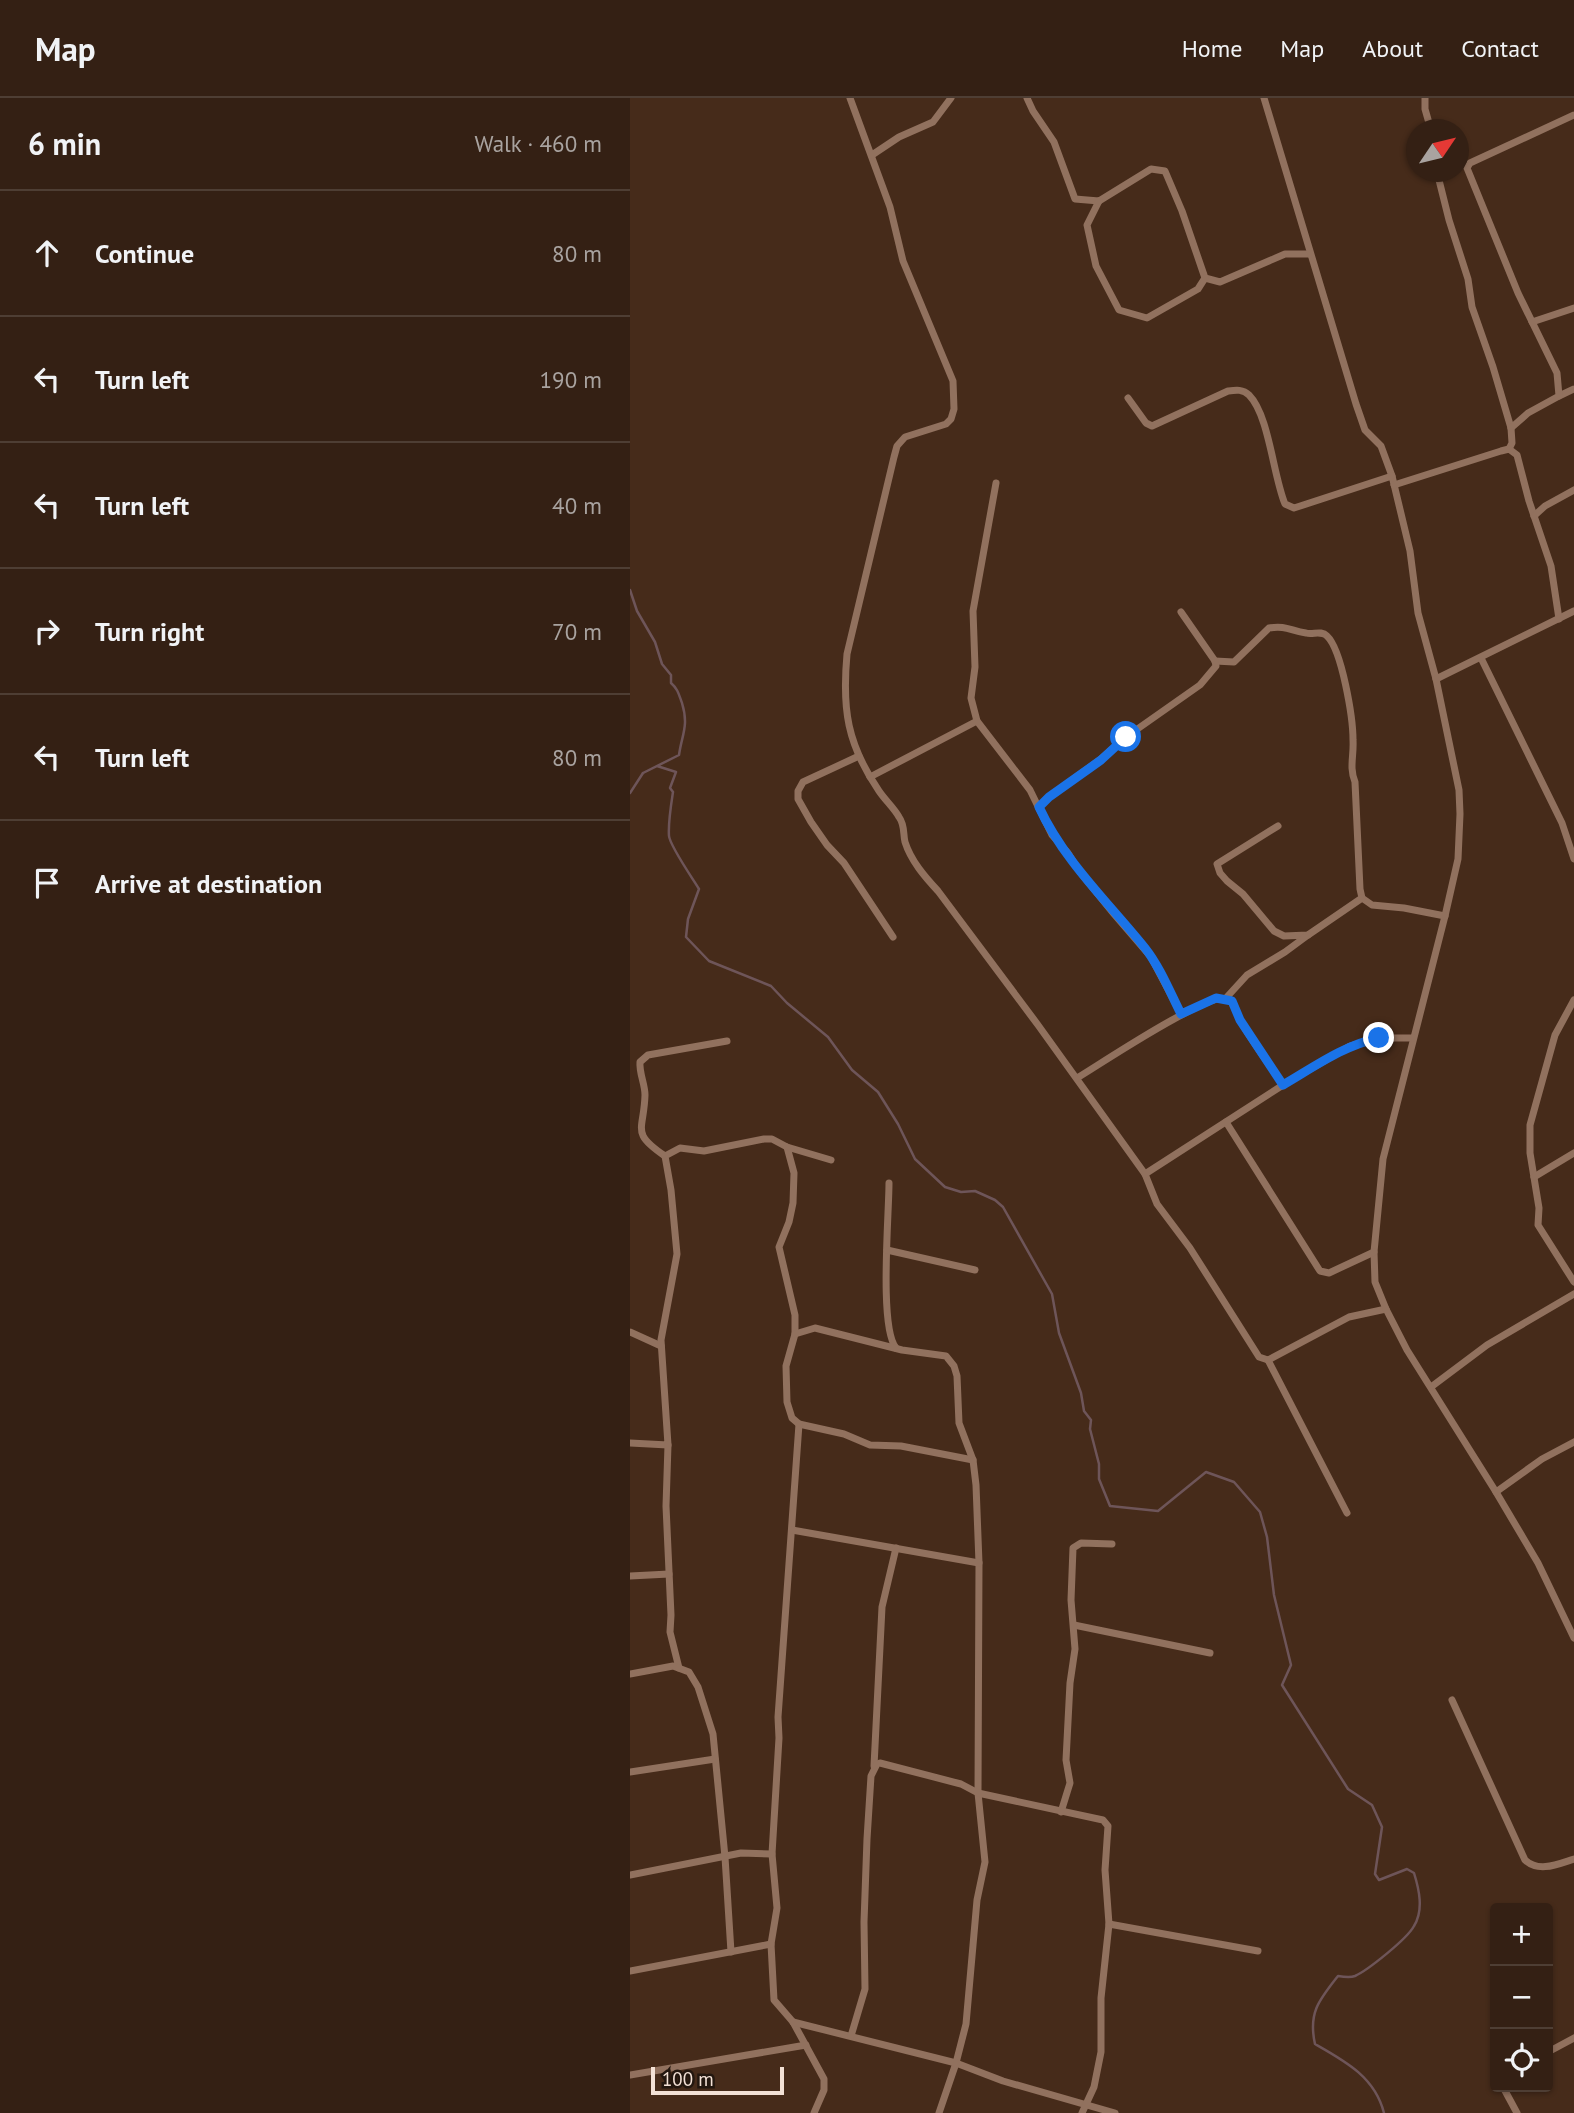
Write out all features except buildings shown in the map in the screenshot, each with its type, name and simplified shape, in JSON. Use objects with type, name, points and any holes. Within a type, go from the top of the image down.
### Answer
[{"type":"street","points":[[850,98],[890,207],[903,261],[953,381],[954,409],[946,424],[905,437],[894,457],[848,654],[844,684],[845,715],[859,756],[870,776],[901,818],[905,840],[922,873],[1077,1078],[1145,1174],[1157,1204],[1190,1248],[1259,1357],[1268,1360],[1347,1513]]},
{"type":"street","points":[[872,155],[899,137],[933,122],[951,98]]},
{"type":"street","points":[[1027,98],[1054,142],[1075,199],[1099,201]]},
{"type":"street","points":[[1425,98],[1428,119]]},
{"type":"street","points":[[1267,99],[1310,254],[1365,430],[1381,446],[1392,476],[1410,551],[1418,613],[1436,679],[1459,790],[1458,859],[1383,1159],[1374,1252],[1375,1282],[1407,1350],[1538,1563],[1574,1637]]},
{"type":"street","points":[[1559,396],[1557,373],[1518,293],[1467,168],[1469,163],[1574,115]]},
{"type":"street","points":[[1150,169],[1165,171],[1205,278],[1198,289],[1147,318],[1119,310],[1096,267],[1087,225],[1099,201],[1150,169]]},
{"type":"street","points":[[1394,485],[1509,449],[1512,443],[1511,428],[1472,307],[1468,279],[1440,182]]},
{"type":"street","points":[[1205,278],[1220,282],[1285,254],[1310,254]]},
{"type":"street","points":[[1532,322],[1574,308]]},
{"type":"street","points":[[1511,428],[1528,413],[1574,389]]},
{"type":"street","points":[[1128,398],[1146,423],[1152,426],[1228,391],[1240,390],[1249,395],[1258,411],[1285,504],[1294,508],[1392,476]]},
{"type":"street","points":[[1509,449],[1517,455],[1551,566],[1559,619]]},
{"type":"street","points":[[996,483],[973,611],[975,667],[971,698],[976,721],[1030,790],[1052,835],[1068,853],[1080,873],[1152,957],[1181,1014]]},
{"type":"street","points":[[1534,516],[1545,506],[1574,490]]},
{"type":"street","points":[[1436,679],[1574,611]]},
{"type":"street","points":[[1039,807],[1212,673],[1215,662],[1181,612]]},
{"type":"street","points":[[1215,662],[1234,662],[1269,628],[1277,626],[1306,634],[1321,632],[1329,639],[1335,648],[1343,674],[1351,713],[1353,742],[1350,769],[1355,782],[1360,889],[1363,898],[1371,905],[1445,916]]},
{"type":"street","points":[[1482,657],[1562,823],[1574,859]]},
{"type":"street","points":[[870,776],[976,721]]},
{"type":"street","points":[[859,756],[803,782],[798,791],[798,799],[811,822],[844,863],[892,937]]},
{"type":"street","points":[[1278,826],[1217,864],[1220,873],[1243,894],[1274,931],[1284,936],[1308,935]]},
{"type":"street","points":[[1226,998],[1247,975],[1285,953],[1363,898]]},
{"type":"street","points":[[1077,1078],[1181,1014],[1216,998],[1226,998],[1232,1001],[1240,1020],[1283,1085]]},
{"type":"street","points":[[1574,1000],[1555,1035],[1530,1125],[1530,1153],[1539,1208],[1538,1225],[1574,1282]]},
{"type":"street","points":[[1145,1174],[1342,1050],[1362,1041],[1379,1038],[1413,1038]]},
{"type":"street","points":[[679,1668],[670,1632],[666,1506],[668,1445],[661,1346],[677,1254],[671,1190],[664,1156],[646,1144],[638,1127],[645,1091],[640,1062],[648,1055],[727,1041]]},
{"type":"street","points":[[1226,1122],[1320,1271],[1329,1273],[1374,1252]]},
{"type":"street","points":[[664,1156],[680,1148],[704,1151],[772,1139],[787,1147],[831,1160]]},
{"type":"street","points":[[787,1147],[794,1173],[793,1203],[779,1247],[794,1315],[795,1334],[786,1366],[790,1414],[799,1424],[844,1434],[870,1445],[901,1446],[973,1460]]},
{"type":"street","points":[[1534,1177],[1574,1153]]},
{"type":"street","points":[[889,1183],[886,1296],[891,1338],[896,1348]]},
{"type":"street","points":[[887,1250],[975,1270]]},
{"type":"street","points":[[1431,1387],[1487,1345],[1574,1294]]},
{"type":"street","points":[[1268,1360],[1349,1317],[1386,1310]]},
{"type":"street","points":[[795,1334],[815,1328],[896,1348],[939,1354],[951,1361],[957,1376],[959,1423],[973,1460],[979,1563],[978,1793],[984,1868],[977,1900],[965,2024],[956,2063],[939,2113]]},
{"type":"street","points":[[630,1332],[661,1346]]},
{"type":"street","points":[[799,1424],[778,1717],[772,1854],[777,1908],[771,1944],[774,2000],[793,2022],[824,2079],[824,2090],[814,2113]]},
{"type":"street","points":[[1496,1492],[1542,1459],[1574,1441]]},
{"type":"street","points":[[630,1443],[668,1445]]},
{"type":"street","points":[[792,1530],[979,1563]]},
{"type":"street","points":[[1061,1812],[1070,1783],[1066,1760],[1070,1683],[1075,1649],[1071,1600],[1073,1548],[1081,1543],[1112,1544]]},
{"type":"street","points":[[851,2036],[865,1989],[864,1908],[882,1607],[896,1548]]},
{"type":"street","points":[[630,1576],[669,1574]]},
{"type":"street","points":[[1074,1625],[1210,1653]]},
{"type":"street","points":[[630,1674],[673,1666],[689,1672],[698,1687],[713,1734],[732,1952]]},
{"type":"street","points":[[1452,1700],[1525,1860],[1532,1867],[1541,1867],[1574,1859]]},
{"type":"street","points":[[630,1772],[715,1759]]},
{"type":"street","points":[[874,1767],[880,1763],[961,1784],[978,1793],[1103,1820],[1108,1826],[1105,1870],[1109,1924],[1101,1998],[1101,2052],[1094,2087],[1084,2109]]},
{"type":"street","points":[[630,1875],[741,1853],[772,1854]]},
{"type":"street","points":[[1109,1924],[1258,1951]]},
{"type":"street","points":[[630,1971],[771,1944]]},
{"type":"street","points":[[793,2022],[956,2063],[1084,2109],[1115,2113]]},
{"type":"street","points":[[1553,2049],[1574,2038]]},
{"type":"street","points":[[630,2075],[806,2045]]},
{"type":"street","points":[[1506,2092],[1517,2113]]},
{"type":"waterway","points":[[630,590],[637,611],[655,642],[662,664],[671,675],[671,683],[678,692],[684,711],[685,724],[679,755],[643,773],[657,766],[676,772],[670,788],[673,792],[669,836],[677,855],[699,889],[688,919],[686,937],[709,961],[771,986],[828,1037],[852,1070],[878,1092],[915,1159],[945,1187],[961,1192],[975,1191],[995,1200],[1003,1207],[1052,1294],[1059,1333],[1081,1393],[1084,1411],[1091,1420],[1090,1429],[1099,1464],[1099,1479],[1110,1506],[1158,1511],[1206,1472],[1234,1482],[1260,1512],[1267,1537],[1274,1595],[1291,1665],[1282,1685],[1348,1789],[1372,1805],[1382,1827],[1375,1874],[1379,1880],[1407,1869],[1414,1873],[1418,1886],[1419,1913],[1410,1932],[1387,1954],[1361,1973],[1351,1977],[1338,1976],[1314,2015],[1315,2044],[1357,2071],[1374,2089],[1384,2113]]},
{"type":"waterway","points":[[630,793],[643,773]]},
{"type":"route","points":[[1126,737],[1101,760],[1039,807],[1052,835],[1068,853],[1080,873],[1152,957],[1181,1014],[1216,998],[1232,1001],[1240,1020],[1283,1085],[1342,1050],[1362,1041],[1379,1038]]}]
